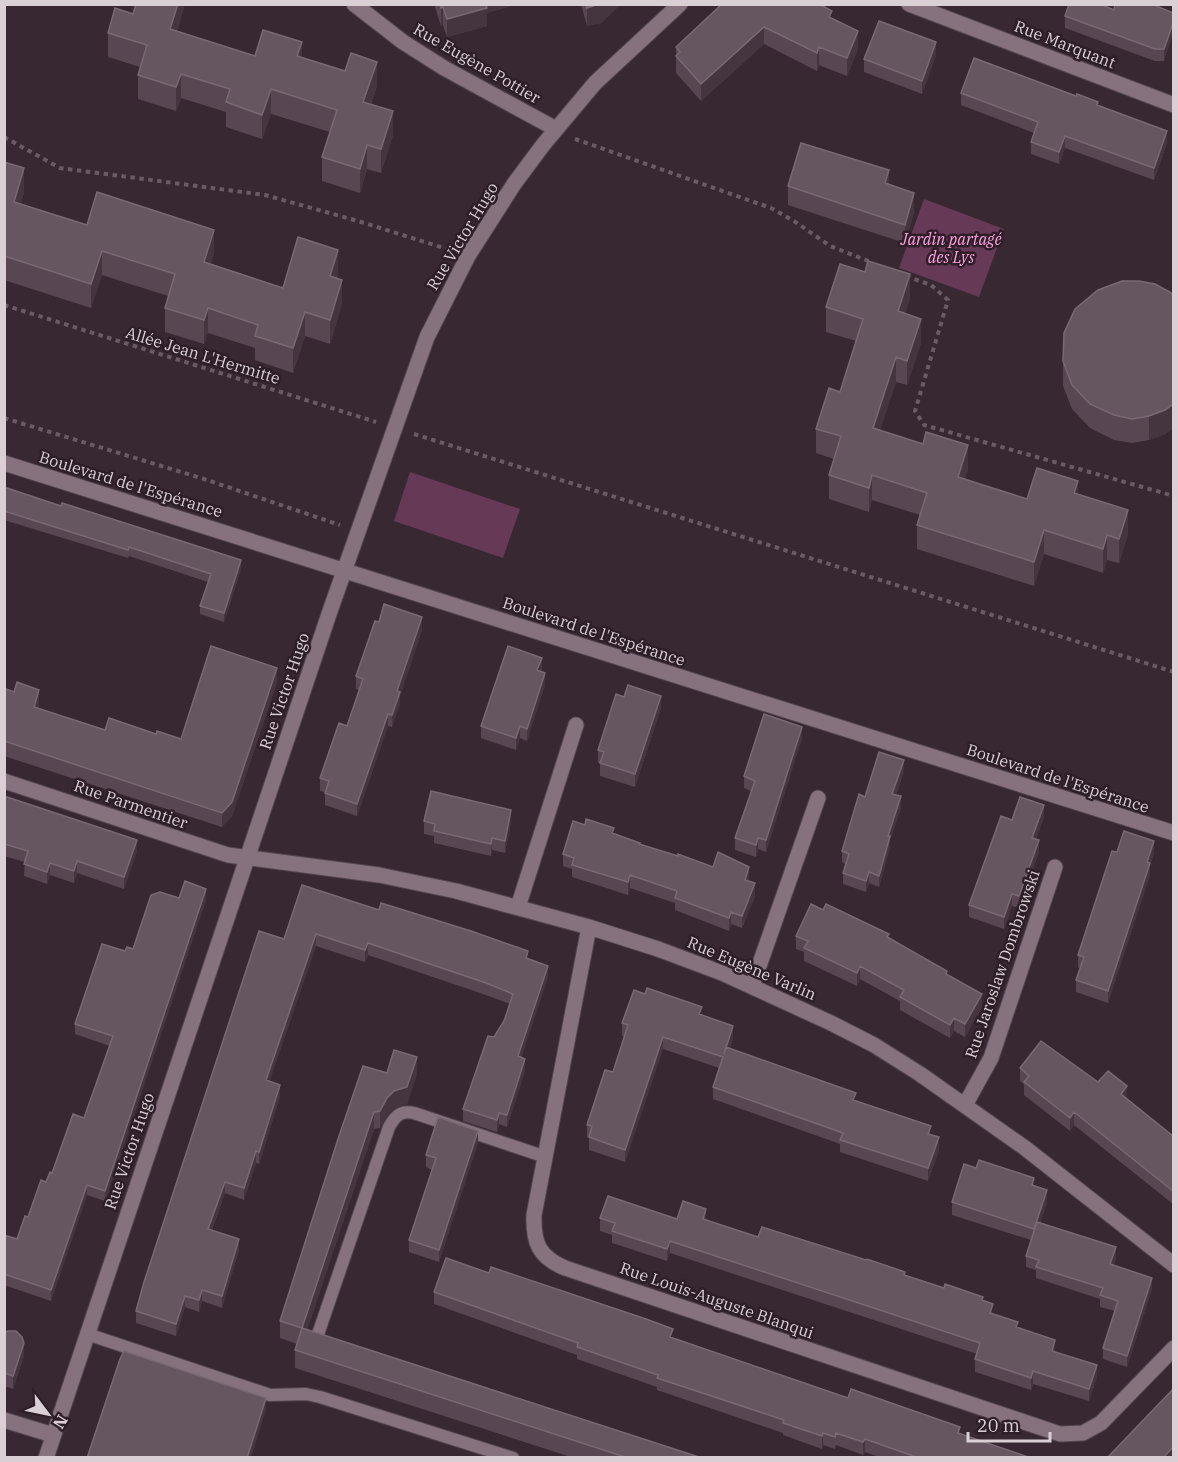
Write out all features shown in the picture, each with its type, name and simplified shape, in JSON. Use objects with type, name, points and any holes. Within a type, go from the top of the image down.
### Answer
[{"type":"street","name":"Rue Eugène Pottier","points":[[354,4],[403,42],[444,68],[556,129]]},
{"type":"street","name":"Rue Victor Hugo","points":[[46,1458],[358,531],[427,337],[468,256],[514,184],[595,83],[680,4]]},
{"type":"street","name":"Rue Marquant","points":[[909,4],[1173,105]]},
{"type":"street","name":"Boulevard de l'Espérance","points":[[4,463],[1173,834]]},
{"type":"street","points":[[518,907],[576,725]]},
{"type":"street","name":"Rue Parmentier","points":[[4,781],[228,855],[248,856]]},
{"type":"street","points":[[752,986],[818,798]]},
{"type":"street","name":"Rue Eugène Varlin","points":[[248,856],[380,875],[518,907],[658,949],[752,986],[874,1045],[920,1074],[1025,1148],[1173,1265]]},
{"type":"street","name":"Rue Jaroslaw Dombrowski","points":[[965,1105],[991,1058],[1055,867]]},
{"type":"street","name":"Rue Louis-Auguste Blanqui","points":[[589,927],[534,1215],[534,1236],[541,1252],[556,1264],[1047,1431],[1071,1434],[1093,1429],[1173,1348]]},
{"type":"street","points":[[4,1420],[53,1436]]},
{"type":"lane","points":[[316,1340],[389,1127],[395,1117],[403,1112],[414,1113],[546,1157]]},
{"type":"lane","points":[[87,1335],[270,1395],[306,1394],[320,1397],[513,1458]]},
{"type":"path","points":[[556,129],[576,139],[771,208],[830,246],[880,266]]},
{"type":"path","points":[[4,137],[60,168],[265,195],[358,221],[468,256]]},
{"type":"path","points":[[900,274],[931,285],[948,300],[915,411],[924,425],[1173,496]]},
{"type":"path","name":"Allée Jean L'Hermitte","points":[[4,305],[1173,672]]},
{"type":"path","points":[[4,418],[204,479],[358,531]]},
{"type":"green space","name":"Jardin partagé des Lys","points":[[924,199],[1004,229],[979,297],[899,268]]},
{"type":"green space","points":[[410,472],[520,509],[503,558],[394,521]]},
{"type":"building","points":[[136,4],[178,4],[170,29],[255,56],[263,30],[302,42],[297,56],[345,71],[351,53],[377,62],[363,102],[393,111],[381,149],[367,145],[360,169],[322,157],[337,110],[271,89],[262,115],[226,102],[230,89],[181,74],[176,87],[138,75],[147,45],[108,33],[115,8],[133,14]]},
{"type":"building","points":[[440,4],[486,4],[487,8],[447,19]]},
{"type":"building","points":[[586,4],[599,4],[587,8]]},
{"type":"building","points":[[722,4],[819,4],[832,11],[829,17],[858,31],[847,58],[819,47],[817,53],[764,27],[701,84],[676,56],[680,52],[676,47]]},
{"type":"building","points":[[1069,4],[1100,4],[1114,10],[1115,4],[1152,4],[1173,13],[1173,23],[1164,49],[1155,49],[1065,16]]},
{"type":"building","points":[[879,21],[936,42],[922,81],[864,59]]},
{"type":"building","points":[[974,58],[1076,96],[1077,94],[1098,102],[1097,105],[1167,131],[1154,168],[1065,136],[1059,152],[1031,142],[1038,122],[961,93]]},
{"type":"building","points":[[801,143],[889,170],[885,183],[914,193],[905,225],[788,186]]},
{"type":"building","points":[[4,162],[24,168],[14,202],[87,225],[97,192],[214,230],[204,262],[283,288],[298,237],[338,250],[330,276],[342,280],[330,320],[305,312],[293,348],[255,336],[258,325],[208,308],[204,320],[165,308],[175,274],[102,251],[91,284],[4,256]]},
{"type":"building","points":[[868,261],[910,274],[898,311],[921,319],[907,361],[896,357],[873,428],[923,444],[926,432],[968,445],[958,477],[1027,499],[1037,468],[1078,481],[1074,493],[1128,510],[1119,539],[1107,535],[1103,549],[1044,530],[1034,562],[917,525],[927,493],[872,475],[869,488],[829,475],[841,436],[816,429],[829,388],[840,392],[863,319],[826,307],[840,264],[865,272]]},
{"type":"building","points":[[1122,281],[1155,284],[1173,295],[1173,404],[1149,416],[1132,419],[1114,415],[1090,404],[1072,385],[1063,361],[1064,333],[1075,309],[1098,290]]},
{"type":"building","points":[[4,487],[241,560],[224,613],[200,606],[211,574],[129,547],[128,550],[4,511]]},
{"type":"building","points":[[384,604],[422,617],[397,691],[400,692],[392,715],[388,714],[357,804],[325,793],[329,781],[320,778],[339,723],[347,726],[363,679],[356,676],[375,621],[379,622]]},
{"type":"building","points":[[211,646],[277,668],[232,802],[222,813],[4,741],[4,688],[14,692],[17,682],[39,690],[34,707],[105,730],[109,718],[156,734],[157,731],[181,739]]},
{"type":"building","points":[[508,646],[542,658],[537,670],[545,673],[527,729],[520,726],[516,738],[481,726]]},
{"type":"building","points":[[628,685],[661,696],[635,774],[600,763],[604,752],[598,750],[616,694],[624,697]]},
{"type":"building","points":[[764,714],[802,727],[766,840],[758,838],[756,845],[735,838],[755,781],[744,776]]},
{"type":"building","points":[[879,752],[904,760],[892,794],[901,796],[888,836],[890,836],[879,876],[869,872],[866,881],[843,873],[849,854],[842,851],[859,794],[865,797]]},
{"type":"building","points":[[431,791],[511,810],[505,841],[492,838],[491,844],[434,831],[435,824],[424,821]]},
{"type":"building","points":[[4,796],[137,840],[124,877],[77,861],[74,871],[50,863],[47,872],[24,864],[28,851],[4,844]]},
{"type":"building","points":[[1020,797],[1044,805],[1032,838],[1039,840],[1019,896],[1012,894],[1004,917],[969,905],[1001,816],[1012,820]]},
{"type":"building","points":[[586,819],[614,828],[612,833],[639,844],[678,856],[678,854],[713,867],[718,852],[749,867],[745,880],[755,883],[742,916],[731,912],[729,918],[675,898],[677,891],[630,875],[628,882],[572,865],[574,858],[563,854],[573,821],[585,825]]},
{"type":"building","points":[[1124,831],[1154,841],[1147,862],[1150,863],[1108,991],[1076,980],[1084,957],[1078,955],[1112,851],[1117,852]]},
{"type":"building","points":[[185,881],[206,889],[105,1191],[87,1185],[51,1290],[4,1274],[4,1235],[17,1239],[25,1216],[28,1217],[41,1180],[46,1182],[50,1172],[52,1173],[73,1114],[84,1118],[113,1036],[75,1024],[102,944],[125,951],[127,947],[133,949],[151,895],[160,892],[179,898]]},
{"type":"building","points":[[302,885],[379,910],[381,903],[471,931],[528,951],[526,958],[548,966],[518,1056],[525,1059],[507,1115],[499,1113],[497,1120],[463,1109],[488,1036],[494,1037],[504,1021],[513,994],[368,943],[365,950],[316,934],[266,1080],[280,1085],[259,1152],[256,1151],[244,1188],[225,1182],[208,1229],[239,1239],[222,1296],[202,1290],[199,1300],[185,1296],[176,1324],[136,1311],[259,931],[284,939]]},
{"type":"building","points":[[811,904],[823,910],[826,904],[889,934],[887,937],[982,994],[965,1024],[954,1018],[950,1025],[900,997],[904,990],[860,966],[857,973],[804,948],[808,941],[796,936]]},
{"type":"building","points":[[647,988],[702,1007],[699,1014],[733,1026],[726,1047],[856,1093],[853,1100],[931,1126],[928,1134],[939,1137],[928,1168],[840,1140],[843,1133],[713,1087],[723,1057],[663,1037],[625,1150],[589,1137],[592,1126],[587,1125],[605,1070],[613,1072],[628,1025],[622,1023],[634,990],[645,994]]},
{"type":"building","points":[[1041,1041],[1098,1082],[1108,1071],[1127,1086],[1121,1094],[1173,1136],[1173,1191],[1074,1112],[1070,1118],[1024,1082],[1029,1076],[1020,1068]]},
{"type":"building","points":[[394,1050],[417,1057],[407,1087],[394,1091],[380,1111],[374,1112],[302,1328],[280,1321],[363,1066],[387,1073]]},
{"type":"building","points":[[438,1117],[478,1131],[439,1250],[409,1240],[436,1158],[426,1155]]},
{"type":"building","points":[[979,1160],[1034,1178],[1032,1185],[1047,1190],[1034,1229],[952,1202],[964,1164],[976,1168]]},
{"type":"building","points":[[608,1196],[677,1219],[683,1201],[706,1209],[703,1219],[758,1237],[762,1227],[867,1259],[905,1272],[904,1275],[944,1288],[945,1284],[983,1297],[982,1300],[993,1304],[990,1313],[1018,1322],[1016,1327],[1055,1340],[1052,1351],[1097,1365],[1089,1389],[1033,1371],[1031,1378],[975,1359],[980,1343],[670,1241],[667,1249],[612,1231],[615,1223],[600,1218]]},
{"type":"building","points":[[1037,1222],[1116,1247],[1110,1264],[1152,1278],[1127,1356],[1103,1348],[1118,1301],[1100,1295],[1103,1288],[1036,1267],[1039,1260],[1026,1256]]},
{"type":"building","points":[[446,1258],[489,1273],[491,1267],[646,1319],[673,1329],[670,1337],[848,1398],[851,1389],[960,1427],[958,1433],[1031,1458],[919,1458],[865,1439],[863,1442],[836,1433],[835,1437],[823,1433],[822,1436],[783,1423],[784,1420],[657,1378],[658,1375],[577,1347],[578,1343],[434,1292]]},
{"type":"building","points":[[302,1328],[702,1458],[628,1458],[295,1350]]},
{"type":"building","points":[[16,1331],[24,1343],[13,1376],[4,1373],[4,1333]]},
{"type":"building","points":[[124,1351],[266,1398],[247,1458],[87,1458]]},
{"type":"building","points":[[1173,1389],[1173,1447],[1163,1458],[1107,1458]]}]
